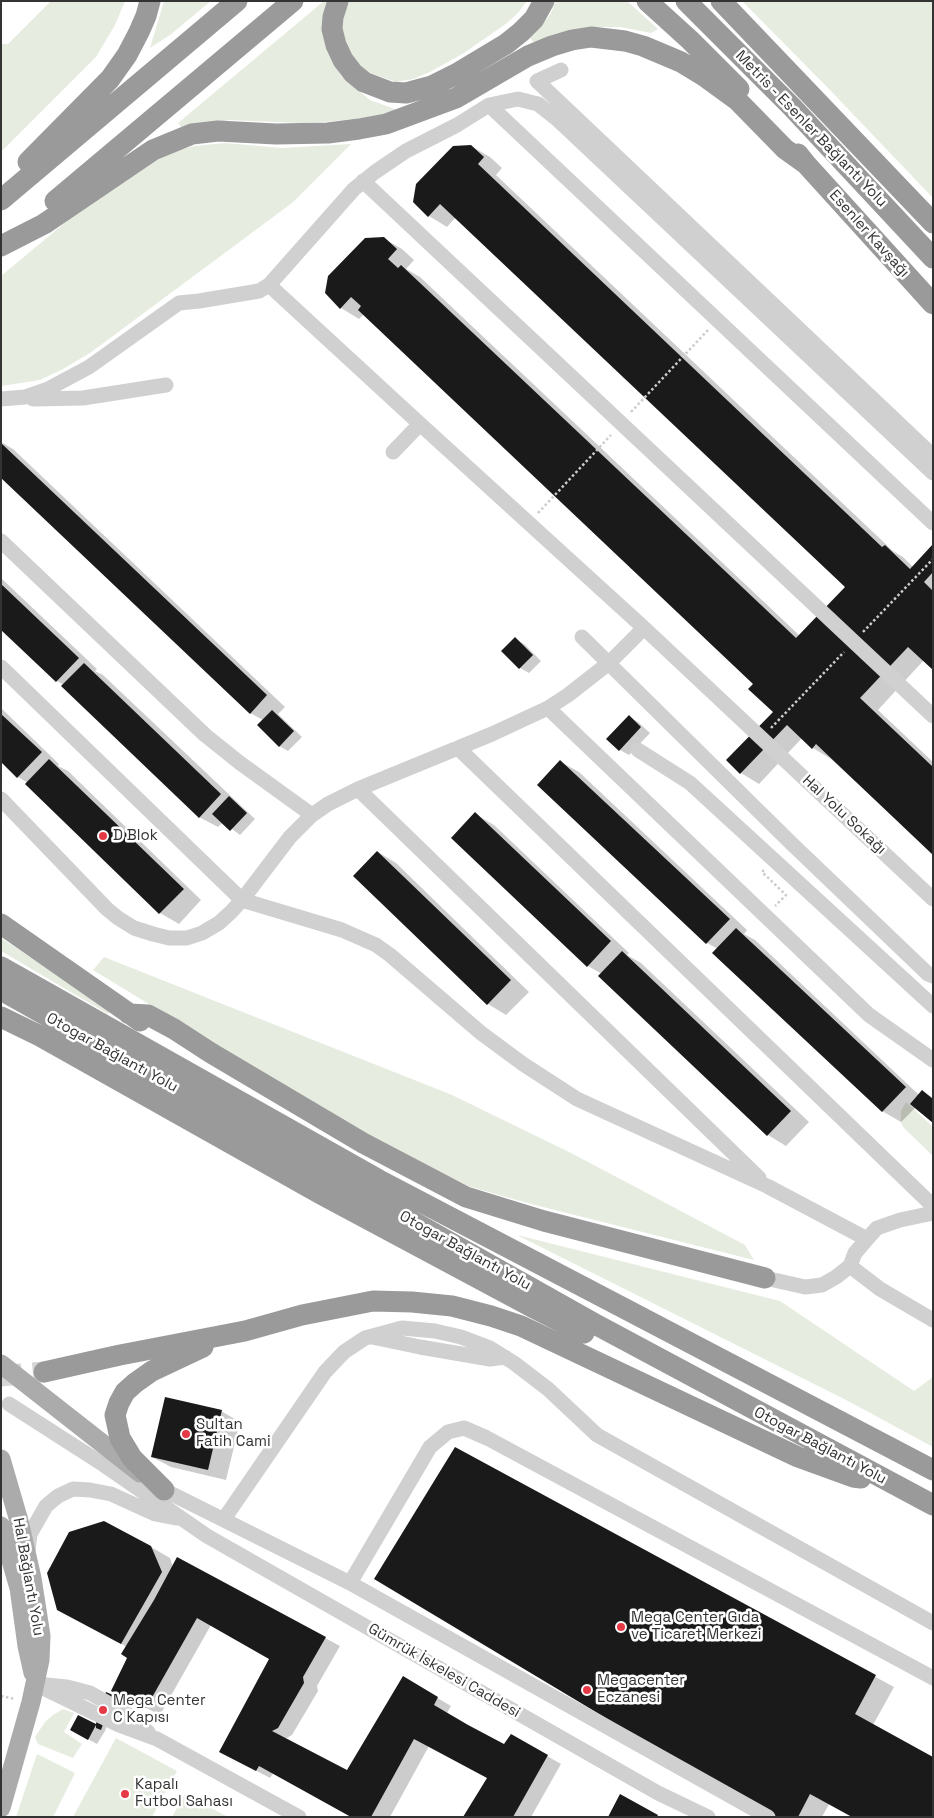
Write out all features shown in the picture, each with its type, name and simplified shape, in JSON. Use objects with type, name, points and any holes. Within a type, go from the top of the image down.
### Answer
[{"type":"highway","points":[[1,188],[110,79],[127,55],[139,32],[150,1]]},
{"type":"highway","points":[[1,200],[237,1]]},
{"type":"highway","points":[[1,246],[294,1]]},
{"type":"highway","points":[[338,1],[333,17],[332,29],[336,45],[343,60],[364,82],[384,90],[406,93],[432,86],[498,49],[521,32],[534,19],[544,1]]},
{"type":"highway","points":[[647,1],[690,40],[773,123],[806,164]]},
{"type":"highway","name":"Metris - Esenler Bağlantı Yolu","points":[[686,1],[792,107],[933,258]]},
{"type":"highway","name":"Metris - Esenler Bağlantı Yolu","points":[[721,1],[933,223]]},
{"type":"highway","points":[[1,246],[44,224],[153,150],[192,134],[218,131],[276,134],[328,133],[386,124],[456,98],[528,56],[552,46],[591,37],[612,38],[644,46],[681,62],[737,100],[785,149],[806,164]]},
{"type":"highway","name":"Esenler Kavşağı","points":[[806,164],[933,304]]},
{"type":"highway","points":[[1,924],[129,1014],[348,1151],[364,1163],[379,1180]]},
{"type":"highway","name":"Otogar Bağlantı Yolu","points":[[1,967],[379,1180],[933,1470]]},
{"type":"highway","name":"Otogar Bağlantı Yolu","points":[[1,990],[595,1324],[933,1505]]},
{"type":"highway","points":[[129,1014],[148,1016],[174,1029],[363,1143],[466,1197],[544,1221],[620,1239],[765,1278]]},
{"type":"highway","points":[[1,1017],[40,1036],[321,1194],[532,1307],[696,1389],[744,1404]]},
{"type":"highway","points":[[44,1372],[245,1331],[302,1315],[373,1302],[412,1302],[452,1306],[521,1326],[798,1457],[853,1477],[889,1482]]},
{"type":"highway","points":[[164,1490],[132,1458],[120,1438],[115,1416],[119,1403],[125,1392],[134,1383],[152,1371],[196,1350],[245,1331]]},
{"type":"main road","points":[[1,1364],[127,1464],[164,1490]]},
{"type":"main road","name":"Hal Bağlantı Yolu","points":[[1,1459],[19,1521],[41,1636],[40,1660],[35,1684]]},
{"type":"main road","name":"Hal Bağlantı Yolu","points":[[1,1526],[19,1588],[27,1646],[35,1684]]},
{"type":"main road","points":[[1,1808],[21,1744],[35,1684]]},
{"type":"street","points":[[561,70],[537,81],[933,456]]},
{"type":"street","points":[[2,399],[26,397],[48,390],[89,367],[179,303],[199,302],[259,291],[269,285],[363,181],[406,151],[457,125],[489,105],[518,99],[538,104],[557,119],[933,473]]},
{"type":"street","points":[[489,105],[933,523]]},
{"type":"street","points":[[363,181],[933,716]]},
{"type":"street","name":"Hal Yolu Sokağı","points":[[269,285],[644,628],[933,899]]},
{"type":"street","points":[[2,399],[83,398],[166,385]]},
{"type":"street","points":[[393,452],[420,424]]},
{"type":"street","points":[[1,541],[205,735],[312,815]]},
{"type":"street","points":[[1,799],[107,909],[134,928],[169,938],[187,938],[202,933],[219,923],[242,900],[290,837],[312,815],[328,804],[358,789],[515,724],[548,708],[609,663],[644,628]]},
{"type":"street","points":[[582,637],[791,843],[928,974],[933,976]]},
{"type":"street","points":[[1,667],[242,900],[342,930],[376,945],[390,954],[481,1033],[523,1064],[577,1099],[767,1186],[867,1239]]},
{"type":"street","points":[[548,708],[869,1015],[933,1060]]},
{"type":"street","points":[[458,748],[933,1206]]},
{"type":"street","points":[[638,750],[690,783],[933,1006]]},
{"type":"street","points":[[358,789],[767,1186]]},
{"type":"street","points":[[765,1278],[805,1287],[822,1285],[850,1266],[855,1253],[877,1228],[900,1220],[933,1213]]},
{"type":"street","points":[[850,1266],[880,1289],[933,1320]]},
{"type":"street","points":[[224,1519],[325,1372],[344,1352],[370,1336],[402,1328],[435,1331],[461,1337],[490,1348],[548,1389],[597,1435],[933,1623]]},
{"type":"street","name":"Gümrük İskelesi Caddesi","points":[[9,1404],[216,1541],[658,1793],[708,1817]]},
{"type":"street","points":[[350,1583],[430,1447],[448,1432],[464,1428],[487,1438],[933,1678]]},
{"type":"street","points":[[27,1557],[30,1534],[46,1506],[58,1496],[73,1489],[111,1494],[155,1514],[182,1520]]},
{"type":"street","points":[[164,1490],[350,1583],[768,1817]]},
{"type":"street","points":[[35,1684],[119,1725],[156,1739],[299,1817]]},
{"type":"path","points":[[762,872],[786,895]]},
{"type":"shaded area","points":[[51,1],[125,1],[115,25],[96,57],[1,152],[1,44],[8,44]]},
{"type":"shaded area","points":[[164,1],[211,1],[170,35],[150,48]]},
{"type":"shaded area","points":[[324,1],[327,1],[330,57],[341,76],[370,100],[400,111],[325,122],[229,120],[182,128],[178,123]]},
{"type":"shaded area","points":[[348,1],[527,1],[507,23],[464,53],[430,72],[413,79],[396,82],[368,72],[352,58],[341,28]]},
{"type":"shaded area","points":[[556,1],[627,1],[658,29],[651,33],[620,27],[591,27],[535,44],[530,38],[550,15]]},
{"type":"shaded area","points":[[742,1],[933,1],[933,198],[830,90]]},
{"type":"shaded area","points":[[225,143],[282,148],[351,144],[292,203],[90,353],[40,380],[1,386],[1,276],[121,178],[173,151],[195,146]]},
{"type":"shaded area","points":[[1,938],[110,1010],[108,1014],[1,951]]},
{"type":"shaded area","points":[[104,957],[452,1095],[573,1154],[745,1245],[754,1260],[471,1187],[416,1161],[346,1124],[93,970]]},
{"type":"shaded area","points":[[906,1102],[933,1127],[933,1156],[901,1123],[901,1111]]},
{"type":"shaded area","points":[[517,1235],[780,1301],[914,1391],[933,1377],[933,1447],[850,1402]]},
{"type":"shaded area","points":[[63,1709],[74,1713],[64,1732],[82,1744],[73,1758],[38,1744],[35,1737],[45,1722]]},
{"type":"shaded area","name":"Kapalı Futbol Sahası","points":[[116,1738],[177,1771],[152,1817],[73,1817]]},
{"type":"shaded area","points":[[37,1754],[75,1773],[53,1817],[16,1817]]},
{"type":"shaded area","points":[[185,1794],[228,1817],[172,1817]]},
{"type":"building","points":[[471,145],[484,157],[478,164],[882,547],[885,545],[910,569],[933,544],[933,572],[924,582],[933,591],[933,670],[908,647],[860,698],[933,767],[933,855],[816,744],[812,749],[787,725],[740,774],[726,760],[773,712],[748,689],[753,684],[358,310],[361,306],[351,297],[340,309],[325,293],[328,276],[365,238],[384,237],[397,249],[388,259],[398,268],[401,265],[796,638],[845,587],[440,204],[428,217],[413,202],[416,184],[453,146]]},
{"type":"building","points":[[1,443],[267,695],[250,714],[1,478]]},
{"type":"building","points":[[1,584],[79,658],[56,682],[1,630]]},
{"type":"building","points":[[515,637],[533,655],[519,669],[501,651]]},
{"type":"building","points":[[84,663],[221,794],[199,818],[61,686]]},
{"type":"building","points":[[272,710],[294,731],[279,747],[257,725]]},
{"type":"building","points":[[1,714],[42,752],[17,778],[1,762]]},
{"type":"building","points":[[629,715],[641,727],[619,751],[606,739]]},
{"type":"building","name":"D Blok","points":[[49,759],[184,889],[159,914],[25,784]]},
{"type":"building","points":[[560,760],[730,919],[706,944],[537,785]]},
{"type":"building","points":[[229,796],[247,813],[230,831],[212,814]]},
{"type":"building","points":[[475,812],[611,941],[587,967],[451,838]]},
{"type":"building","points":[[377,851],[511,980],[487,1005],[353,876]]},
{"type":"building","points":[[736,928],[906,1087],[882,1112],[712,953]]},
{"type":"building","points":[[622,951],[791,1111],[767,1136],[598,976]]},
{"type":"building","points":[[922,1090],[933,1099],[933,1123],[910,1104]]},
{"type":"building","name":"Sultan Fatih Cami","points":[[165,1397],[222,1410],[208,1470],[151,1457]]},
{"type":"building","name":"Mega Center Gıda ve Ticaret Merkezi","points":[[455,1447],[876,1675],[855,1714],[933,1757],[933,1817],[852,1817],[810,1794],[798,1817],[771,1817],[374,1579]]},
{"type":"building","points":[[104,1521],[151,1546],[162,1572],[121,1644],[57,1610],[47,1573],[69,1532]]},
{"type":"building","points":[[177,1557],[326,1637],[303,1677],[304,1683],[278,1728],[272,1731],[347,1770],[403,1676],[438,1697],[434,1705],[468,1725],[504,1744],[511,1734],[548,1755],[513,1817],[463,1817],[487,1778],[414,1739],[371,1817],[351,1817],[259,1766],[256,1771],[219,1752],[269,1659],[197,1618],[146,1708],[111,1691],[127,1658],[121,1654],[154,1600]]},
{"type":"building","points":[[106,1692],[113,1695],[101,1730],[96,1728],[96,1725],[88,1740],[70,1730],[78,1715],[96,1724],[99,1708]]},
{"type":"building","points":[[620,1794],[658,1815],[657,1817],[608,1817]]},
{"type":"tunnel","points":[[1,1376],[44,1372]]},
{"type":"place","name":"D Blok","points":[[103,836]]},
{"type":"place","name":"Sultan Fatih Cami","points":[[186,1434]]},
{"type":"place","name":"Mega Center Gıda ve Ticaret Merkezi","points":[[621,1627]]},
{"type":"place","name":"Megacenter Eczanesi","points":[[587,1690]]},
{"type":"place","name":"Mega Center C Kapısı","points":[[103,1710]]},
{"type":"place","name":"Kapalı Futbol Sahası","points":[[125,1794]]}]
